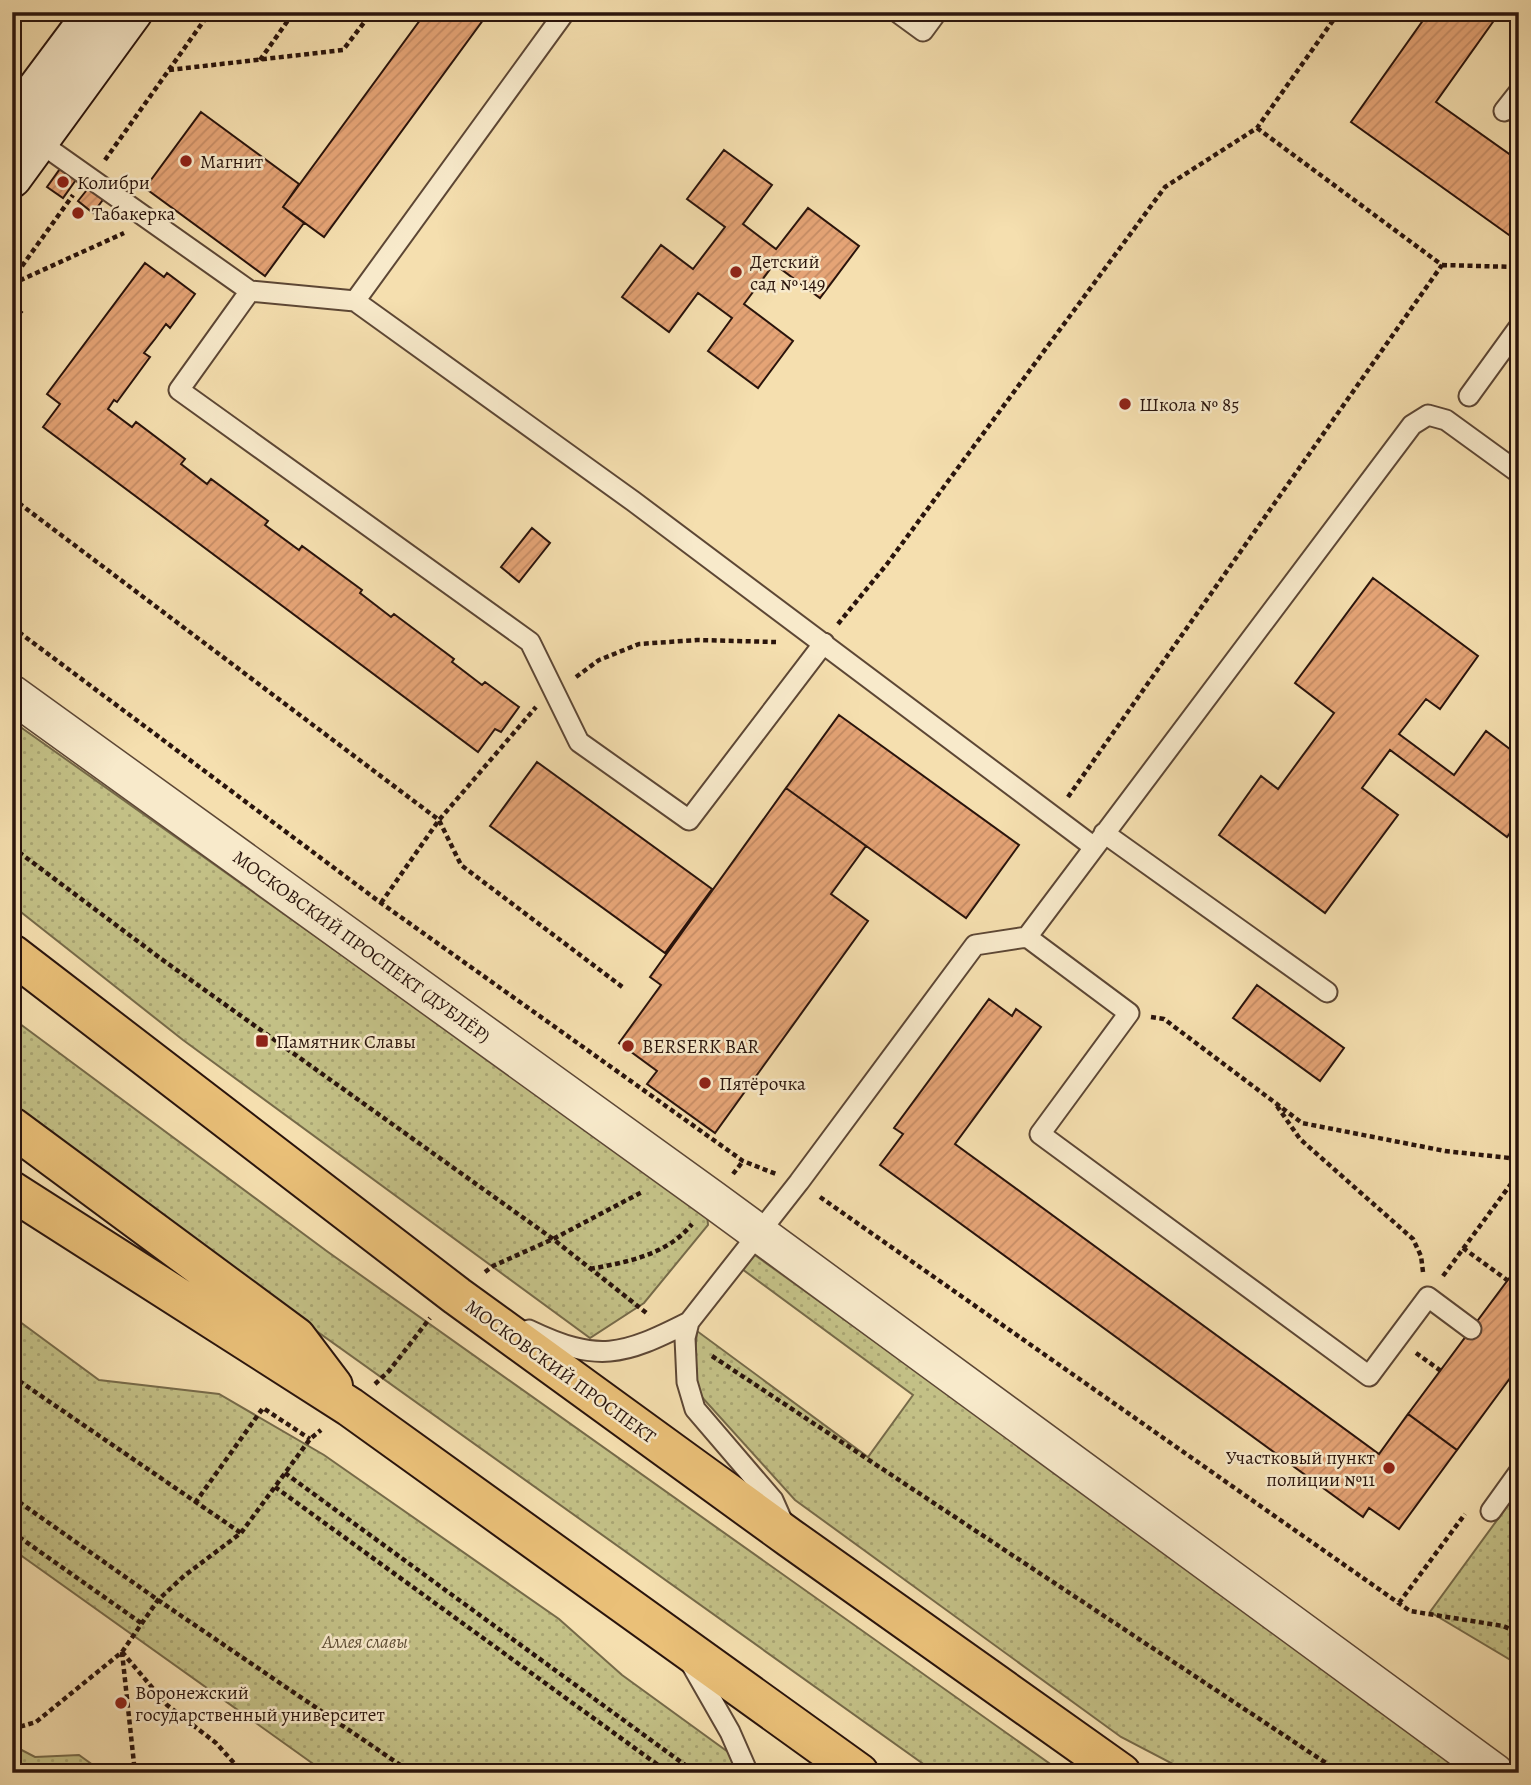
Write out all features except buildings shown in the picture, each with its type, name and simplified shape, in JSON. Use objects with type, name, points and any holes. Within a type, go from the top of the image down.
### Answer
[{"type":"main road","points":[[12,178],[26,132],[94,12]]},
{"type":"main road","points":[[26,132],[133,12]]},
{"type":"main road","name":"МОСКОВСКИЙ ПРОСПЕКТ","points":[[12,954],[457,1296],[790,1538],[1121,1773]]},
{"type":"main road","points":[[12,981],[103,1024]]},
{"type":"main road","points":[[12,1127],[296,1336],[349,1407]]},
{"type":"main road","points":[[12,1191],[349,1407],[859,1773]]},
{"type":"street","name":"МОСКОВСКИЙ ПРОСПЕКТ (ДУБЛЁР)","points":[[12,694],[712,1199],[1495,1773]]},
{"type":"lane","points":[[355,302],[565,12]]},
{"type":"lane","points":[[897,12],[923,31],[937,12]]},
{"type":"lane","points":[[1504,111],[1519,92]]},
{"type":"lane","points":[[26,132],[250,291],[355,302],[633,502],[1054,817],[1099,840],[1326,992]]},
{"type":"lane","points":[[250,291],[179,390],[530,642],[579,742],[689,820],[824,643]]},
{"type":"lane","points":[[1469,396],[1519,327]]},
{"type":"lane","points":[[790,1538],[774,1500],[695,1409],[687,1382],[685,1338],[689,1322],[799,1182],[975,945],[1027,937],[1412,425],[1428,415],[1446,420],[1519,473]]},
{"type":"lane","points":[[1027,937],[1129,1013],[1040,1134],[1369,1376],[1428,1297],[1471,1329]]},
{"type":"lane","points":[[457,1296],[561,1345],[594,1353],[626,1349],[689,1322]]},
{"type":"lane","points":[[1491,1511],[1519,1472]]},
{"type":"lane","points":[[680,1646],[730,1732],[748,1773]]},
{"type":"path","points":[[12,282],[78,188],[103,162],[210,12]]},
{"type":"path","points":[[260,60],[294,12]]},
{"type":"path","points":[[168,70],[343,50],[372,12]]},
{"type":"path","points":[[1290,12],[1333,21]]},
{"type":"path","points":[[824,643],[887,564],[1165,187],[1257,128],[1339,12]]},
{"type":"path","points":[[1257,128],[1443,265],[1516,267],[1519,263]]},
{"type":"path","points":[[12,282],[150,221]]},
{"type":"path","points":[[1054,817],[1443,265]]},
{"type":"path","points":[[12,498],[439,820],[461,865],[625,989]]},
{"type":"path","points":[[12,626],[381,903],[743,1161],[799,1182],[1399,1604],[1410,1611],[1503,1626],[1519,1633]]},
{"type":"path","points":[[1129,1013],[1164,1019],[1302,1123],[1445,1151],[1519,1158]]},
{"type":"path","points":[[1274,1102],[1300,1139],[1413,1239],[1421,1256],[1428,1297]]},
{"type":"path","points":[[590,1269],[638,1259],[682,1236],[743,1161]]},
{"type":"path","points":[[1428,1297],[1519,1173]]},
{"type":"path","points":[[1464,1248],[1507,1280]]},
{"type":"path","points":[[12,1376],[241,1533]]},
{"type":"path","points":[[195,1503],[263,1408],[310,1439]]},
{"type":"path","points":[[12,1729],[36,1722],[122,1652],[158,1600],[184,1576],[241,1533],[285,1473],[696,1773]]},
{"type":"path","points":[[275,1487],[669,1773]]},
{"type":"path","points":[[12,1497],[412,1773]]},
{"type":"path","points":[[1399,1604],[1471,1506]]},
{"type":"path","points":[[12,1532],[141,1623]]},
{"type":"path","points":[[122,1652],[135,1773]]},
{"type":"path","points":[[122,1652],[167,1705],[216,1743],[243,1773]]},
{"type":"green space","points":[[12,721],[707,1214],[708,1225],[644,1303],[590,1338],[183,1040],[12,905]]},
{"type":"green space","points":[[12,1018],[328,1252],[1063,1773],[936,1773],[12,1114]]},
{"type":"green space","points":[[752,1253],[1478,1773],[1190,1773],[1121,1737],[795,1500],[700,1395],[694,1366],[697,1331],[868,1457],[913,1395],[742,1269]]},
{"type":"green space","name":"Аллея славы","points":[[12,1316],[99,1380],[219,1394],[324,1455],[559,1619],[622,1675],[757,1773],[326,1773],[12,1549]]},
{"type":"green space","points":[[1519,1490],[1519,1665],[1430,1612]]},
{"type":"green space","points":[[12,1745],[35,1757],[79,1755],[104,1773],[12,1773]]},
{"type":"place","name":"Магнит","points":[[186,161]]},
{"type":"place","name":"Колибри","points":[[63,182]]},
{"type":"place","name":"Табакерка","points":[[78,213]]},
{"type":"place","name":"Детский сад № 149","points":[[736,272]]},
{"type":"place","name":"Школа № 85","points":[[1125,404]]},
{"type":"place","name":"Памятник Славы","points":[[262,1041]]},
{"type":"place","name":"BERSERK BAR","points":[[628,1046]]},
{"type":"place","name":"Пятёрочка","points":[[705,1083]]},
{"type":"place","name":"Участковый пункт полиции №11","points":[[1389,1468]]},
{"type":"place","name":"Воронежский государственный университет","points":[[121,1703]]}]
